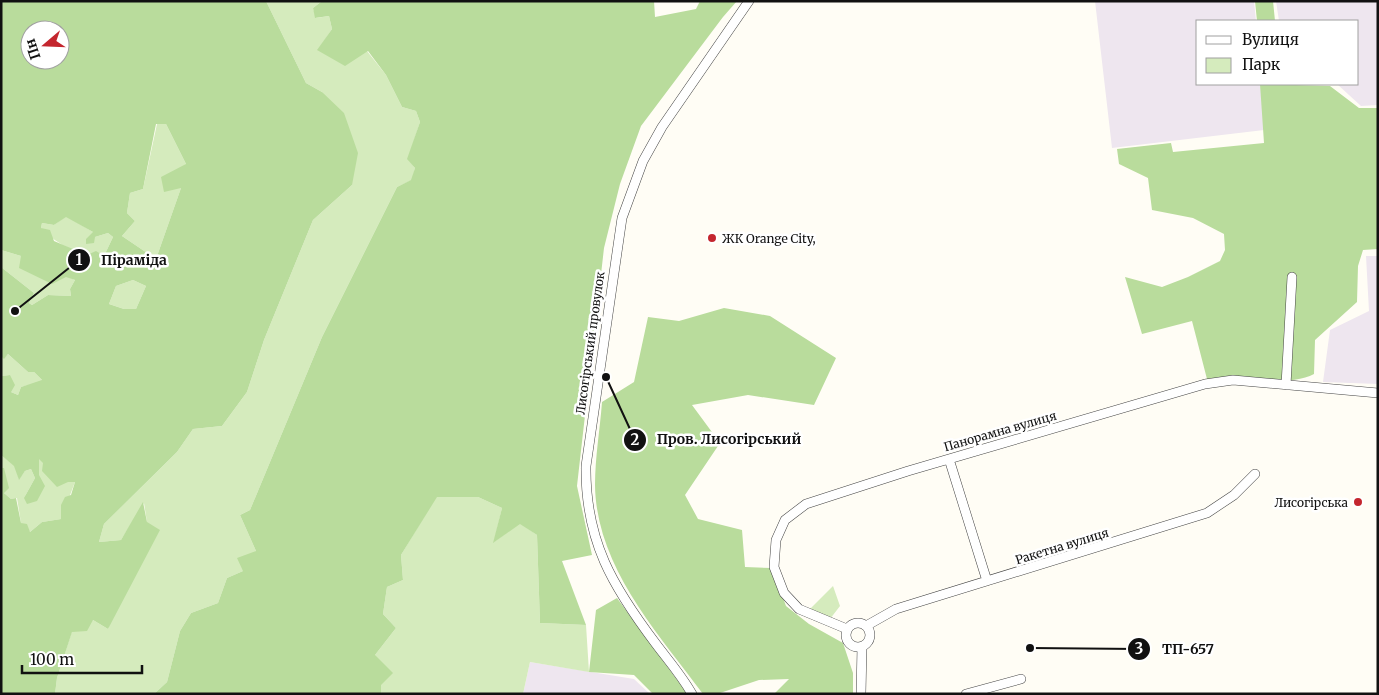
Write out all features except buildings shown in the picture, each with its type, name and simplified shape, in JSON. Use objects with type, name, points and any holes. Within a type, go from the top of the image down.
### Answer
[{"type":"street","name":"Лисогірський провулок","points":[[692,694],[631,612],[602,561],[587,506],[586,466],[614,265],[624,211],[643,161],[662,127],[749,1]]},
{"type":"street","points":[[1286,385],[1292,277]]},
{"type":"street","name":"Панорамна вулиця","points":[[847,629],[799,609],[784,593],[774,567],[774,553],[785,520],[806,504],[821,497],[1205,384],[1233,380],[1378,393]]},
{"type":"street","points":[[949,459],[987,581]]},
{"type":"street","name":"Ракетна вулиця","points":[[866,626],[896,610],[1208,513],[1234,494],[1255,474]]},
{"type":"street","points":[[861,694],[862,646],[869,639],[870,632],[866,626],[856,623],[847,629],[848,642],[856,646],[862,646]]},
{"type":"street","points":[[966,694],[1021,679]]},
{"type":"shaded area","points":[[1095,1],[1254,1],[1256,20],[1196,20],[1196,85],[1261,85],[1264,130],[1112,148]]},
{"type":"shaded area","points":[[1276,1],[1378,1],[1378,105],[1361,106],[1338,85],[1359,85],[1359,20],[1279,20]]},
{"type":"shaded area","points":[[1366,256],[1378,256],[1378,384],[1323,382],[1330,330],[1369,311]]},
{"type":"shaded area","points":[[530,662],[634,679],[650,694],[523,694]]},
{"type":"green space","points":[[1,1],[266,1],[306,83],[322,92],[344,113],[358,153],[352,185],[313,220],[264,340],[247,392],[222,426],[193,429],[177,452],[104,524],[99,542],[121,540],[143,502],[147,522],[160,530],[108,629],[93,620],[87,631],[72,632],[57,678],[55,694],[1,694],[1,467],[4,468],[9,488],[4,493],[11,499],[16,498],[21,523],[27,524],[30,532],[42,522],[61,519],[61,505],[65,497],[71,495],[75,482],[68,482],[57,487],[42,471],[43,463],[39,459],[39,475],[45,486],[37,501],[27,504],[24,498],[35,478],[31,469],[25,471],[19,480],[14,466],[1,455],[1,376],[10,375],[15,385],[11,392],[18,395],[21,387],[42,380],[34,372],[28,372],[8,354],[4,359],[1,356],[1,267],[34,293],[29,303],[32,305],[48,295],[71,296],[70,289],[75,280],[66,277],[52,284],[19,268],[21,256],[1,250]],"holes":[[[156,124],[166,124],[186,164],[161,177],[164,192],[181,188],[156,259],[122,236],[135,221],[127,213],[130,193],[143,189]],[[66,217],[93,232],[86,239],[86,244],[94,243],[95,237],[108,233],[113,237],[104,256],[96,251],[87,255],[54,241],[50,230],[41,228],[42,223],[54,225]],[[133,280],[146,286],[136,309],[124,309],[109,304],[116,286]]]},
{"type":"green space","points":[[266,1],[322,1],[313,8],[316,18],[329,16],[332,29],[318,50],[367,51],[386,75],[402,107],[416,111],[420,122],[408,159],[415,168],[412,180],[397,187],[322,337],[250,510],[240,515],[256,551],[243,571],[227,578],[218,603],[191,613],[180,631],[167,682],[154,694],[55,694],[57,678],[72,631],[93,620],[108,629],[147,522],[144,503],[121,540],[99,542],[104,524],[177,452],[193,429],[222,426],[247,392],[264,340],[313,220],[352,185],[322,92],[306,83]]},
{"type":"green space","points":[[322,1],[654,1],[655,17],[696,9],[700,1],[737,1],[641,126],[620,184],[604,248],[577,486],[592,555],[562,561],[586,625],[540,623],[537,535],[520,524],[493,543],[502,508],[478,497],[437,497],[401,555],[403,580],[387,587],[383,614],[396,628],[375,655],[393,673],[381,685],[381,694],[154,694],[167,682],[180,631],[191,613],[218,603],[227,578],[243,571],[237,558],[256,551],[240,515],[250,510],[322,337],[397,187],[411,180],[415,168],[407,159],[420,122],[416,111],[402,107],[386,75],[368,51],[345,66],[317,50],[332,29],[329,16],[315,18],[313,8]]},
{"type":"green space","points":[[1255,1],[1273,1],[1275,20],[1257,20]]},
{"type":"green space","points":[[1260,85],[1330,86],[1359,108],[1378,108],[1378,249],[1363,250],[1358,266],[1357,302],[1315,340],[1314,374],[1304,378],[1277,381],[1207,379],[1192,321],[1142,334],[1125,277],[1162,287],[1188,277],[1220,261],[1225,250],[1224,234],[1193,218],[1152,210],[1148,178],[1119,164],[1117,149],[1171,143],[1173,152],[1264,143]]},
{"type":"green space","points":[[157,124],[166,124],[186,164],[181,188],[156,259],[122,236],[135,221],[127,213],[130,193],[143,189]]},
{"type":"green space","points":[[66,216],[93,232],[95,237],[108,233],[113,237],[104,256],[86,254],[62,245],[41,228],[42,223],[54,225]]},
{"type":"green space","points":[[1,250],[21,256],[75,280],[70,289],[71,296],[48,295],[32,305],[29,303],[34,293],[1,267]]},
{"type":"green space","points":[[133,280],[146,286],[136,309],[124,309],[109,304],[116,286]]},
{"type":"green space","points":[[724,308],[770,316],[836,358],[814,405],[748,395],[692,405],[720,443],[685,495],[698,519],[742,530],[745,567],[772,568],[786,606],[809,624],[843,643],[853,673],[853,694],[774,694],[789,679],[759,680],[717,694],[703,694],[632,597],[617,570],[606,543],[598,515],[595,485],[602,402],[634,382],[648,317],[679,321]]},
{"type":"green space","points":[[8,354],[28,372],[34,372],[43,381],[21,387],[18,395],[11,392],[10,375],[1,376],[1,356],[4,358]]},
{"type":"green space","points":[[1,455],[15,466],[19,479],[25,471],[31,469],[35,478],[24,498],[39,475],[39,458],[68,482],[75,482],[61,519],[42,522],[30,532],[21,523],[17,498],[11,499],[4,493],[4,468],[1,467]]},
{"type":"green space","points":[[436,497],[478,497],[502,508],[494,542],[520,523],[537,535],[540,623],[586,625],[589,672],[530,662],[523,694],[381,694],[375,655],[396,628],[383,614],[387,587],[403,580],[401,555]]},
{"type":"green space","points":[[833,586],[840,606],[830,619],[810,609]]},
{"type":"green space","points":[[617,598],[687,694],[653,694],[634,675],[589,672],[596,610]]},
{"type":"place","name":"ЖК Orange City,","points":[[712,238]]},
{"type":"place","name":"Піраміда","points":[[15,311]]},
{"type":"place","name":"Пров. Лисогірський","points":[[606,377]]},
{"type":"place","name":"Лисогірська","points":[[1358,502]]},
{"type":"place","name":"ТП-657","points":[[1030,648]]}]
